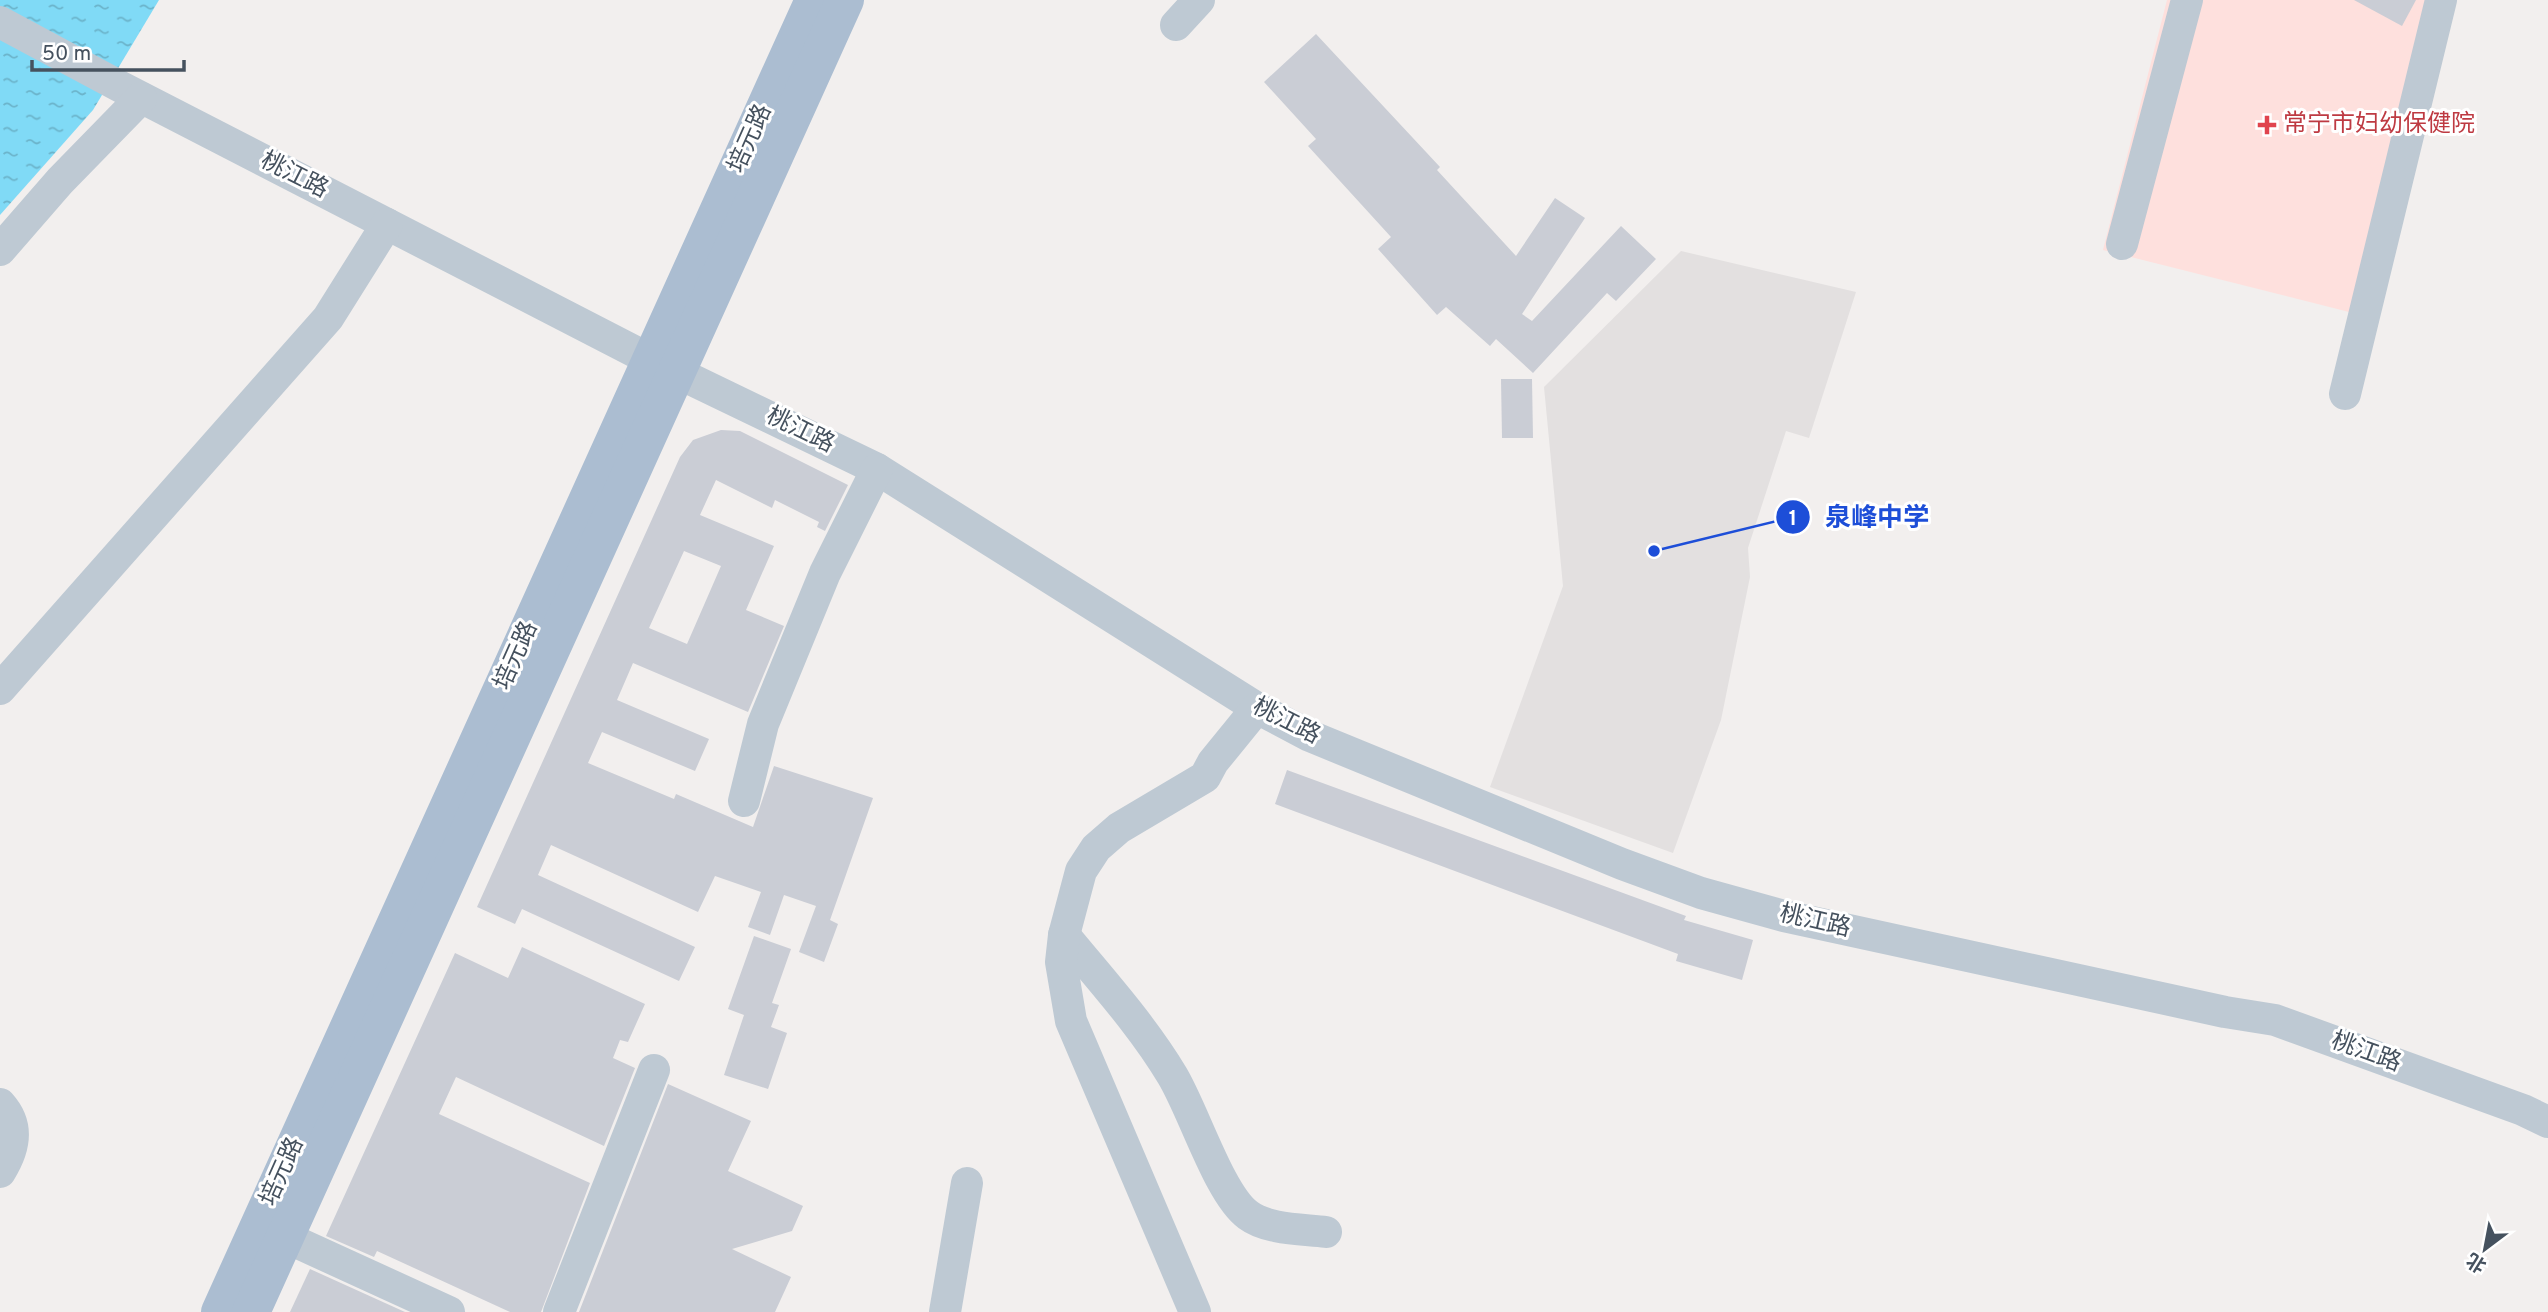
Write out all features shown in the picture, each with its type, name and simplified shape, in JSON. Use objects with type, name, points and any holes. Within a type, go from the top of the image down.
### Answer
[{"type":"main road","name":"培元路","points":[[251,1312],[664,366],[814,0]]},
{"type":"main road","name":"培元路","points":[[220,1312],[664,366],[845,0]]},
{"type":"street","points":[[1176,25],[1199,0]]},
{"type":"street","points":[[2122,243],[2187,0]]},
{"type":"street","points":[[2345,394],[2441,0]]},
{"type":"street","name":"桃江路","points":[[0,22],[131,93],[664,366],[877,469],[1257,708],[1310,736],[1622,864],[1701,893],[1784,916],[2225,1012],[2275,1020],[2523,1110],[2548,1122]]},
{"type":"street","points":[[0,250],[61,181],[131,93]]},
{"type":"street","points":[[0,689],[328,318],[387,224]]},
{"type":"street","points":[[744,801],[763,724],[825,573],[877,469]]},
{"type":"street","points":[[1195,1312],[1072,1021],[1061,962],[1064,935],[1081,871],[1096,848],[1119,828],[1205,777],[1213,762],[1257,708]]},
{"type":"street","points":[[1064,935],[1167,1066],[1232,1198],[1248,1215],[1261,1222],[1326,1232]]},
{"type":"street","points":[[559,1312],[654,1070]]},
{"type":"street","points":[[0,1104],[11,1116],[13,1135],[8,1160],[0,1172]]},
{"type":"street","points":[[945,1312],[967,1183]]},
{"type":"street","points":[[285,1237],[449,1312]]},
{"type":"shaded area","name":"常宁市妇幼保健院","points":[[2167,0],[2430,0],[2353,313],[2103,250]]},
{"type":"shaded area","points":[[1681,251],[1856,292],[1809,438],[1786,431],[1748,548],[1750,577],[1721,720],[1673,853],[1490,787],[1563,586],[1544,387]]},
{"type":"water","points":[[0,0],[159,0],[93,110],[0,215]]},
{"type":"building","points":[[2354,0],[2416,0],[2402,26]]},
{"type":"building","points":[[1316,34],[1440,167],[1437,170],[1516,256],[1555,198],[1585,218],[1522,314],[1532,321],[1621,226],[1656,259],[1616,301],[1607,293],[1533,373],[1496,339],[1490,346],[1446,307],[1437,315],[1378,249],[1391,237],[1308,146],[1316,139],[1264,82]]},
{"type":"building","points":[[1501,379],[1532,379],[1533,438],[1502,438]]},
{"type":"building","points":[[721,430],[740,431],[848,485],[825,531],[817,527],[819,522],[775,500],[772,508],[716,480],[700,515],[774,546],[746,610],[784,626],[748,712],[633,663],[617,700],[709,739],[695,771],[602,732],[588,763],[674,799],[676,794],[753,827],[774,766],[873,798],[830,920],[838,924],[824,962],[799,952],[816,906],[784,895],[770,935],[748,927],[761,892],[715,876],[698,912],[551,845],[538,875],[695,947],[679,981],[522,909],[515,924],[477,907],[680,457],[693,440]],"holes":[[[684,551],[721,566],[687,644],[649,628]]]},
{"type":"building","points":[[1287,770],[1686,916],[1684,920],[1753,940],[1742,980],[1676,961],[1678,954],[1275,804]]},
{"type":"building","points":[[754,936],[791,949],[772,1003],[779,1005],[771,1027],[787,1033],[768,1089],[724,1075],[744,1015],[728,1009]]},
{"type":"building","points":[[522,947],[645,1004],[628,1042],[620,1040],[613,1058],[635,1068],[604,1146],[456,1077],[439,1114],[590,1183],[541,1312],[510,1312],[377,1251],[374,1257],[326,1236],[455,953],[508,978]]},
{"type":"building","points":[[668,1084],[751,1121],[728,1171],[803,1206],[792,1231],[732,1249],[791,1277],[775,1312],[579,1312]]},
{"type":"building","points":[[310,1269],[405,1312],[290,1312]]},
{"type":"place","name":"常宁市妇幼保健院","points":[[2267,125]]},
{"type":"place","name":"泉峰中学","points":[[1654,551]]}]
